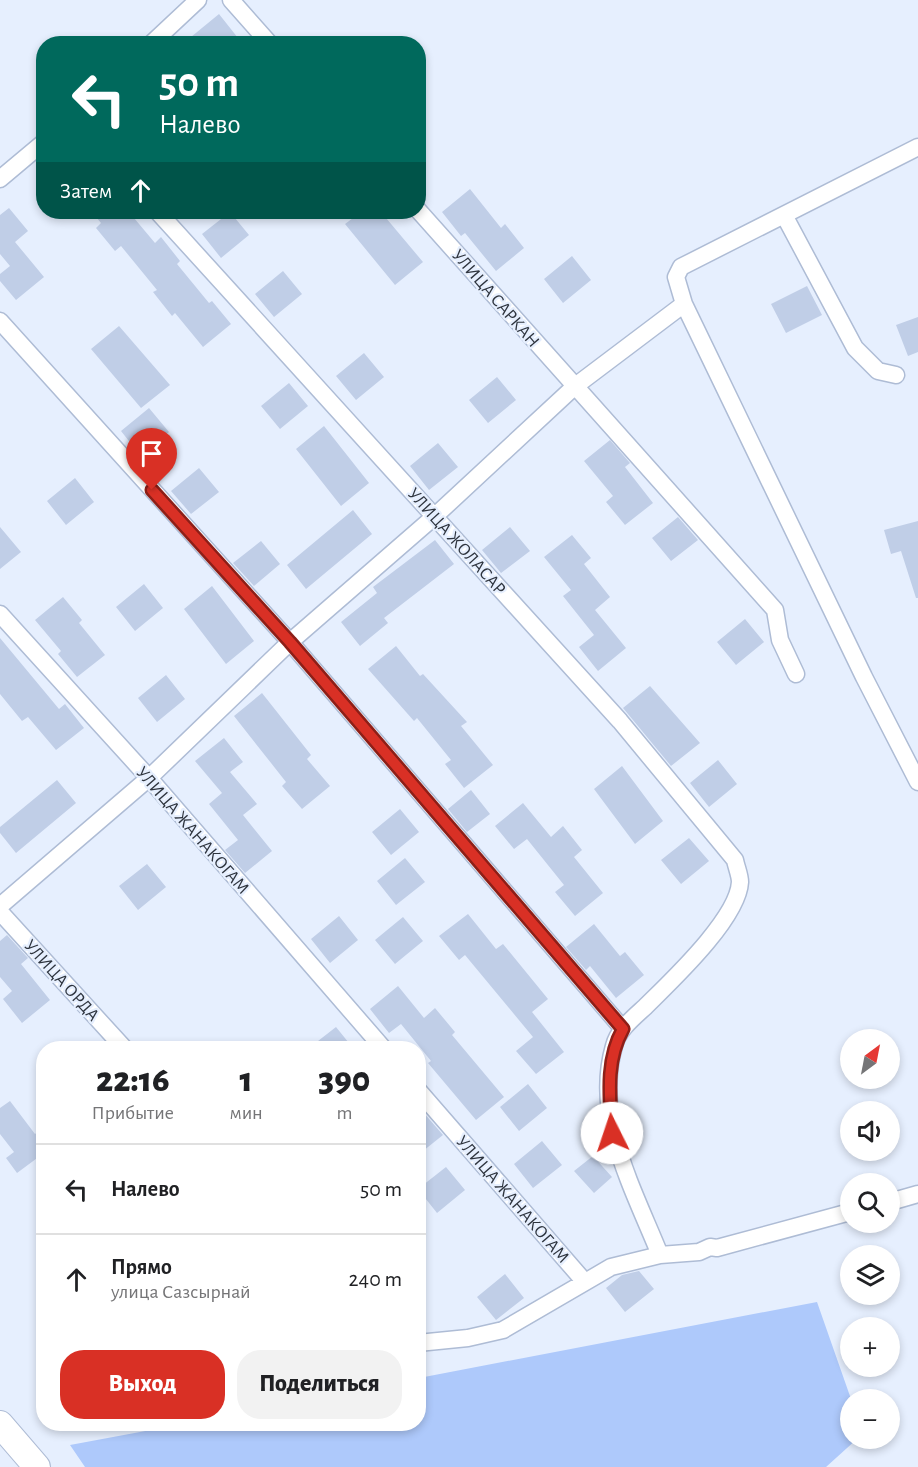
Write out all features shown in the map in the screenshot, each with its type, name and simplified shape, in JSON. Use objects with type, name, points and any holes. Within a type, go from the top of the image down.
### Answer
[{"type":"highway","points":[[0,1424],[37,1467]]},
{"type":"highway","points":[[0,1449],[15,1467]]},
{"type":"street","points":[[160,36],[198,0]]},
{"type":"street","points":[[231,0],[263,36]]},
{"type":"street","points":[[918,147],[681,267],[676,277],[684,304],[864,677],[918,782]]},
{"type":"street","points":[[0,179],[36,149]]},
{"type":"street","points":[[784,215],[855,348],[878,371],[896,375]]},
{"type":"street","name":"УЛИЦА ЖОЛАСАР","points":[[164,219],[435,516],[694,807],[735,860],[740,882],[731,906],[693,959],[623,1029]]},
{"type":"street","name":"УЛИЦА САРКАН","points":[[426,219],[774,610],[780,639],[796,674]]},
{"type":"street","points":[[0,906],[149,778],[290,642],[435,516],[574,387],[684,304]]},
{"type":"street","points":[[0,321],[290,642],[623,1029],[614,1045],[609,1086],[612,1133],[660,1255]]},
{"type":"street","name":"УЛИЦА ЖАНАКОГАМ","points":[[0,614],[149,778],[377,1041]]},
{"type":"street","name":"УЛИЦА ОРДА","points":[[0,912],[118,1041]]},
{"type":"street","name":"УЛИЦА ЖАНАКОГАМ","points":[[426,1099],[584,1281]]},
{"type":"street","points":[[900,1199],[918,1194]]},
{"type":"street","points":[[426,1342],[468,1338],[503,1330],[584,1281],[611,1268],[660,1255],[699,1252],[710,1247],[717,1248],[840,1215]]},
{"type":"shaded area","points":[[817,1302],[840,1368],[840,1377],[843,1377],[847,1389],[840,1389],[840,1449],[846,1449],[826,1467],[85,1467],[70,1445],[145,1431],[426,1431],[426,1377]]},
{"type":"building","points":[[219,14],[236,36],[192,36]]},
{"type":"building","points":[[470,189],[501,228],[505,224],[524,248],[496,271],[465,233],[461,236],[442,212]]},
{"type":"building","points":[[9,208],[28,231],[15,242],[44,277],[16,300],[0,281],[0,274],[10,266],[0,254],[0,215]]},
{"type":"building","points":[[98,219],[135,219],[155,243],[161,237],[180,261],[177,264],[209,303],[212,301],[231,324],[203,347],[175,313],[172,316],[153,292],[157,290],[121,246],[115,251],[96,228],[101,223]]},
{"type":"building","points":[[221,219],[236,219],[249,235],[221,258],[202,234]]},
{"type":"building","points":[[352,219],[387,219],[423,262],[395,285],[345,224]]},
{"type":"building","points":[[572,256],[591,280],[563,303],[544,279]]},
{"type":"building","points":[[283,271],[302,294],[274,317],[255,294]]},
{"type":"building","points":[[807,286],[822,315],[786,333],[771,304]]},
{"type":"building","points":[[918,317],[918,352],[908,356],[896,325]]},
{"type":"building","points":[[119,326],[170,385],[141,408],[91,349]]},
{"type":"building","points":[[364,353],[384,377],[356,400],[336,376]]},
{"type":"building","points":[[497,377],[516,400],[488,423],[469,400]]},
{"type":"building","points":[[289,383],[308,406],[280,429],[261,406]]},
{"type":"building","points":[[149,408],[169,432],[140,455],[121,431]]},
{"type":"building","points":[[324,426],[369,483],[341,506],[296,449]]},
{"type":"building","points":[[610,440],[630,463],[625,467],[653,503],[625,525],[606,502],[613,496],[584,461]]},
{"type":"building","points":[[438,443],[458,467],[429,490],[410,466]]},
{"type":"building","points":[[199,468],[219,492],[191,514],[171,491]]},
{"type":"building","points":[[75,478],[94,502],[66,525],[47,501]]},
{"type":"building","points":[[353,510],[372,534],[306,589],[287,565]]},
{"type":"building","points":[[678,517],[698,540],[671,561],[652,538]]},
{"type":"building","points":[[918,521],[918,598],[916,598],[901,551],[891,554],[884,530]]},
{"type":"building","points":[[0,527],[21,552],[0,569]]},
{"type":"building","points":[[510,527],[530,551],[501,573],[482,550]]},
{"type":"building","points":[[572,535],[591,558],[584,564],[610,597],[595,610],[626,648],[598,671],[579,647],[594,635],[563,596],[571,590],[544,557]]},
{"type":"building","points":[[435,540],[454,564],[384,618],[388,623],[360,646],[341,622],[377,593],[373,587]]},
{"type":"building","points":[[261,541],[280,564],[254,586],[233,563]]},
{"type":"building","points":[[144,584],[163,608],[135,631],[116,607]]},
{"type":"building","points":[[212,586],[254,641],[226,664],[184,609]]},
{"type":"building","points":[[63,597],[82,620],[79,623],[105,655],[77,677],[58,654],[61,651],[35,620]]},
{"type":"building","points":[[745,619],[764,642],[736,665],[717,642]]},
{"type":"building","points":[[0,638],[59,709],[65,704],[84,728],[56,750],[28,717],[22,721],[0,694]]},
{"type":"building","points":[[396,646],[420,676],[423,674],[467,722],[461,726],[493,765],[464,788],[445,764],[451,760],[417,718],[414,721],[368,669]]},
{"type":"building","points":[[166,675],[185,699],[157,722],[138,698]]},
{"type":"building","points":[[650,686],[700,743],[671,766],[623,708]]},
{"type":"building","points":[[262,693],[311,755],[307,759],[330,786],[302,809],[282,786],[286,782],[234,716]]},
{"type":"building","points":[[224,738],[243,762],[230,772],[257,804],[243,815],[272,851],[245,873],[225,850],[238,840],[209,804],[222,793],[195,761]]},
{"type":"building","points":[[718,760],[737,784],[709,807],[690,783]]},
{"type":"building","points":[[622,766],[663,821],[635,844],[594,789]]},
{"type":"building","points":[[57,780],[76,803],[16,853],[0,833],[0,827]]},
{"type":"building","points":[[471,790],[490,814],[467,832],[448,809]]},
{"type":"building","points":[[523,803],[551,837],[563,826],[582,850],[574,857],[603,893],[575,916],[555,892],[564,885],[527,839],[514,849],[495,826]]},
{"type":"building","points":[[400,809],[419,832],[391,855],[372,832]]},
{"type":"building","points":[[689,838],[709,861],[681,884],[661,860]]},
{"type":"building","points":[[405,858],[425,882],[396,905],[377,881]]},
{"type":"building","points":[[147,864],[166,887],[138,910],[119,886]]},
{"type":"building","points":[[468,914],[496,949],[503,944],[548,999],[532,1012],[564,1052],[536,1074],[516,1051],[533,1037],[465,955],[459,960],[439,936]]},
{"type":"building","points":[[339,916],[358,940],[330,963],[311,939]]},
{"type":"building","points":[[403,917],[423,941],[395,964],[375,940]]},
{"type":"building","points":[[594,924],[620,956],[625,952],[644,975],[616,998],[590,966],[586,970],[566,947]]},
{"type":"building","points":[[7,935],[28,958],[21,964],[50,1000],[22,1023],[3,999],[12,991],[0,977],[0,941]]},
{"type":"building","points":[[398,986],[424,1018],[435,1008],[455,1032],[452,1035],[504,1097],[476,1120],[428,1063],[431,1061],[426,1055],[426,1041],[415,1041],[401,1024],[389,1033],[370,1009]]},
{"type":"building","points":[[336,1027],[347,1041],[318,1041]]},
{"type":"building","points":[[528,1084],[547,1108],[519,1131],[500,1107]]},
{"type":"building","points":[[10,1101],[36,1133],[36,1159],[17,1173],[6,1158],[14,1152],[0,1134],[0,1108]]},
{"type":"building","points":[[426,1115],[443,1135],[426,1149]]},
{"type":"building","points":[[542,1141],[562,1165],[533,1188],[514,1164]]},
{"type":"building","points":[[593,1156],[612,1177],[594,1193],[574,1171]]},
{"type":"building","points":[[446,1167],[465,1190],[437,1213],[426,1199],[426,1183]]},
{"type":"building","points":[[639,1271],[654,1289],[625,1312],[606,1288],[622,1275]]},
{"type":"building","points":[[505,1274],[524,1298],[496,1320],[477,1297]]},
{"type":"route","points":[[152,490],[290,642],[623,1029],[614,1045],[609,1086],[612,1133]]}]
